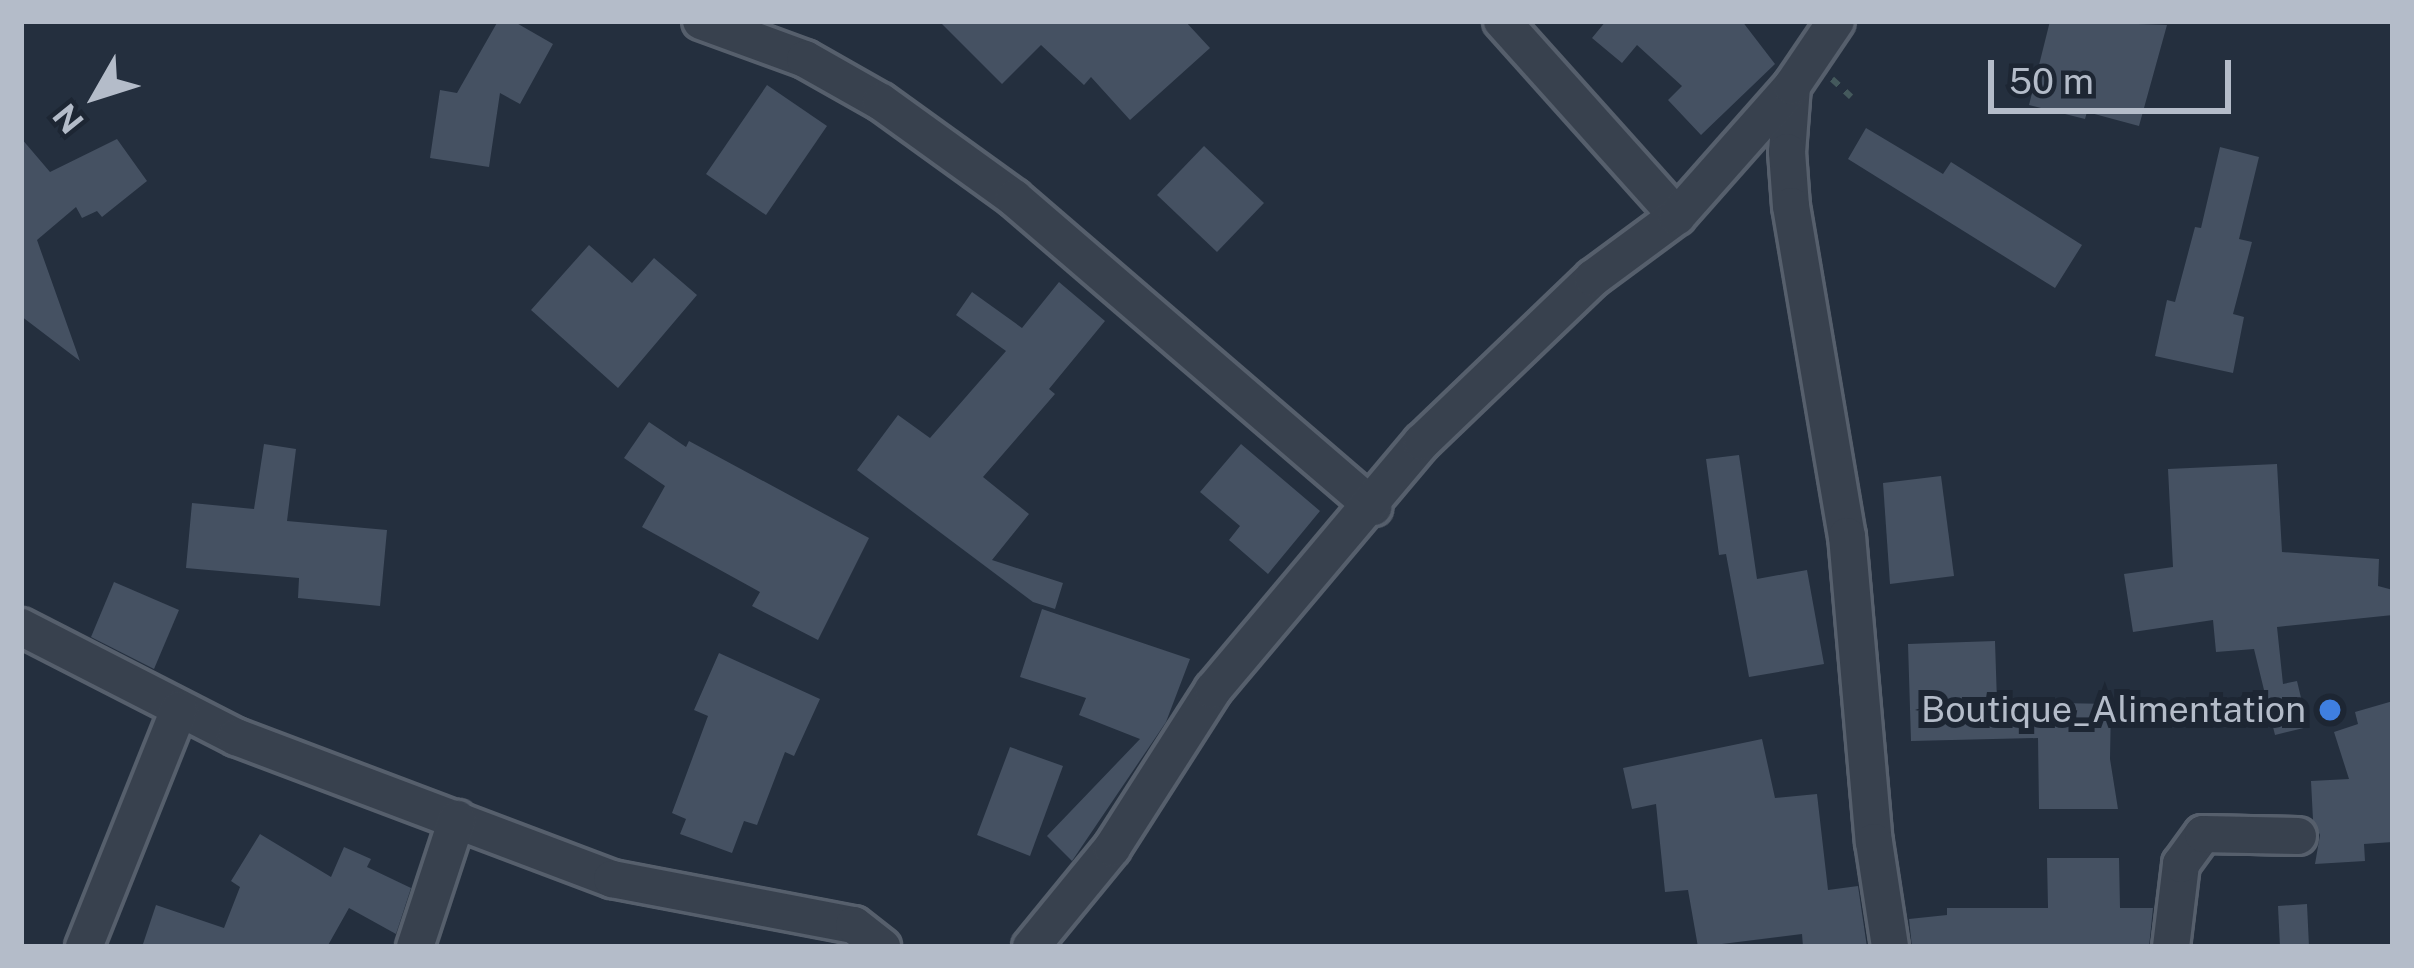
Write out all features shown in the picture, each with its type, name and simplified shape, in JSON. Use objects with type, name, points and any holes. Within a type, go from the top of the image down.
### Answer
[{"type":"street","points":[[701,21],[805,59],[881,102],[995,184],[1372,507]]},
{"type":"street","points":[[1502,21],[1677,216]]},
{"type":"street","points":[[1031,947],[1112,848],[1213,690],[1372,507],[1422,442],[1593,278],[1677,216],[1792,86],[1836,21]]},
{"type":"street","points":[[1792,86],[1787,152],[1791,206],[1847,536],[1874,842],[1890,947]]},
{"type":"street","points":[[21,627],[236,737],[612,879],[854,925],[882,947]]},
{"type":"street","points":[[84,947],[179,709]]},
{"type":"street","points":[[415,947],[457,819]]},
{"type":"street","points":[[2171,947],[2181,864],[2203,834],[2298,836]]},
{"type":"building","points":[[498,21],[513,21],[553,44],[520,104],[500,93],[489,167],[430,158],[440,90],[457,93]]},
{"type":"building","points":[[939,21],[1185,21],[1210,48],[1130,120],[1091,77],[1084,85],[1041,45],[1002,84]]},
{"type":"building","points":[[1606,21],[1742,21],[1775,64],[1701,135],[1668,100],[1682,86],[1637,45],[1622,63],[1592,38]]},
{"type":"building","points":[[2050,21],[2167,25],[2139,126],[2087,112],[2085,119],[2029,105]]},
{"type":"building","points":[[767,85],[827,126],[766,215],[706,174]]},
{"type":"building","points":[[1866,128],[1943,174],[1951,162],[2082,245],[2055,288],[1848,159]]},
{"type":"building","points":[[21,138],[50,172],[117,139],[147,181],[102,217],[97,211],[82,218],[76,207],[37,240],[80,361],[21,316]]},
{"type":"building","points":[[1204,146],[1264,203],[1217,252],[1157,195]]},
{"type":"building","points":[[2220,147],[2259,157],[2239,239],[2252,242],[2233,314],[2244,317],[2233,373],[2155,356],[2167,300],[2175,302],[2195,227],[2201,228]]},
{"type":"building","points":[[589,245],[632,283],[654,258],[697,295],[618,388],[531,310]]},
{"type":"building","points":[[1059,282],[1105,321],[1049,389],[1055,394],[983,477],[1029,514],[992,560],[1063,583],[1055,609],[1033,602],[857,470],[898,415],[930,438],[1006,351],[956,315],[972,292],[1022,328]]},
{"type":"building","points":[[649,422],[686,447],[689,441],[869,538],[818,640],[752,606],[760,592],[642,527],[665,486],[624,458]]},
{"type":"building","points":[[264,444],[296,449],[287,521],[387,530],[380,606],[298,598],[299,578],[186,568],[192,503],[254,509]]},
{"type":"building","points":[[1241,444],[1320,511],[1268,574],[1229,540],[1240,526],[1200,492]]},
{"type":"building","points":[[1739,455],[1757,579],[1807,570],[1824,664],[1749,677],[1726,554],[1719,555],[1706,459]]},
{"type":"building","points":[[2277,464],[2282,552],[2379,559],[2378,586],[2393,590],[2393,615],[2277,627],[2283,684],[2297,681],[2308,727],[2275,735],[2254,649],[2216,652],[2213,620],[2133,632],[2124,574],[2173,567],[2168,469]]},
{"type":"building","points":[[1941,476],[1954,576],[1890,584],[1883,483]]},
{"type":"building","points":[[114,582],[179,610],[154,669],[91,637]]},
{"type":"building","points":[[1042,609],[1190,659],[1166,722],[1072,861],[1047,836],[1140,739],[1079,715],[1086,698],[1020,677]]},
{"type":"building","points":[[1995,641],[1997,702],[2111,704],[2110,759],[2118,809],[2039,809],[2038,738],[1911,741],[1908,644]]},
{"type":"building","points":[[719,653],[820,699],[794,756],[785,752],[757,825],[744,821],[732,853],[680,834],[686,819],[672,813],[708,716],[694,710]]},
{"type":"building","points":[[2393,701],[2393,842],[2364,844],[2365,861],[2315,864],[2320,835],[2313,820],[2311,781],[2349,779],[2334,732],[2358,724],[2355,712]]},
{"type":"building","points":[[1762,739],[1775,798],[1817,794],[1828,890],[1858,886],[1867,947],[1803,947],[1802,934],[1698,947],[1688,890],[1665,892],[1656,804],[1632,809],[1623,768]]},
{"type":"building","points":[[1010,747],[1063,766],[1030,856],[977,835]]},
{"type":"building","points":[[260,834],[331,877],[344,847],[371,859],[367,867],[411,888],[396,934],[349,908],[327,947],[142,947],[156,905],[224,928],[240,887],[231,881]]},
{"type":"building","points":[[2047,858],[2119,858],[2120,908],[2153,908],[2149,947],[1912,947],[1909,919],[1947,915],[1947,908],[2048,908]]},
{"type":"building","points":[[2307,904],[2309,947],[2280,947],[2278,906]]},
{"type":"place","name":"Boutique_Alimentation","points":[[2330,710]]}]
